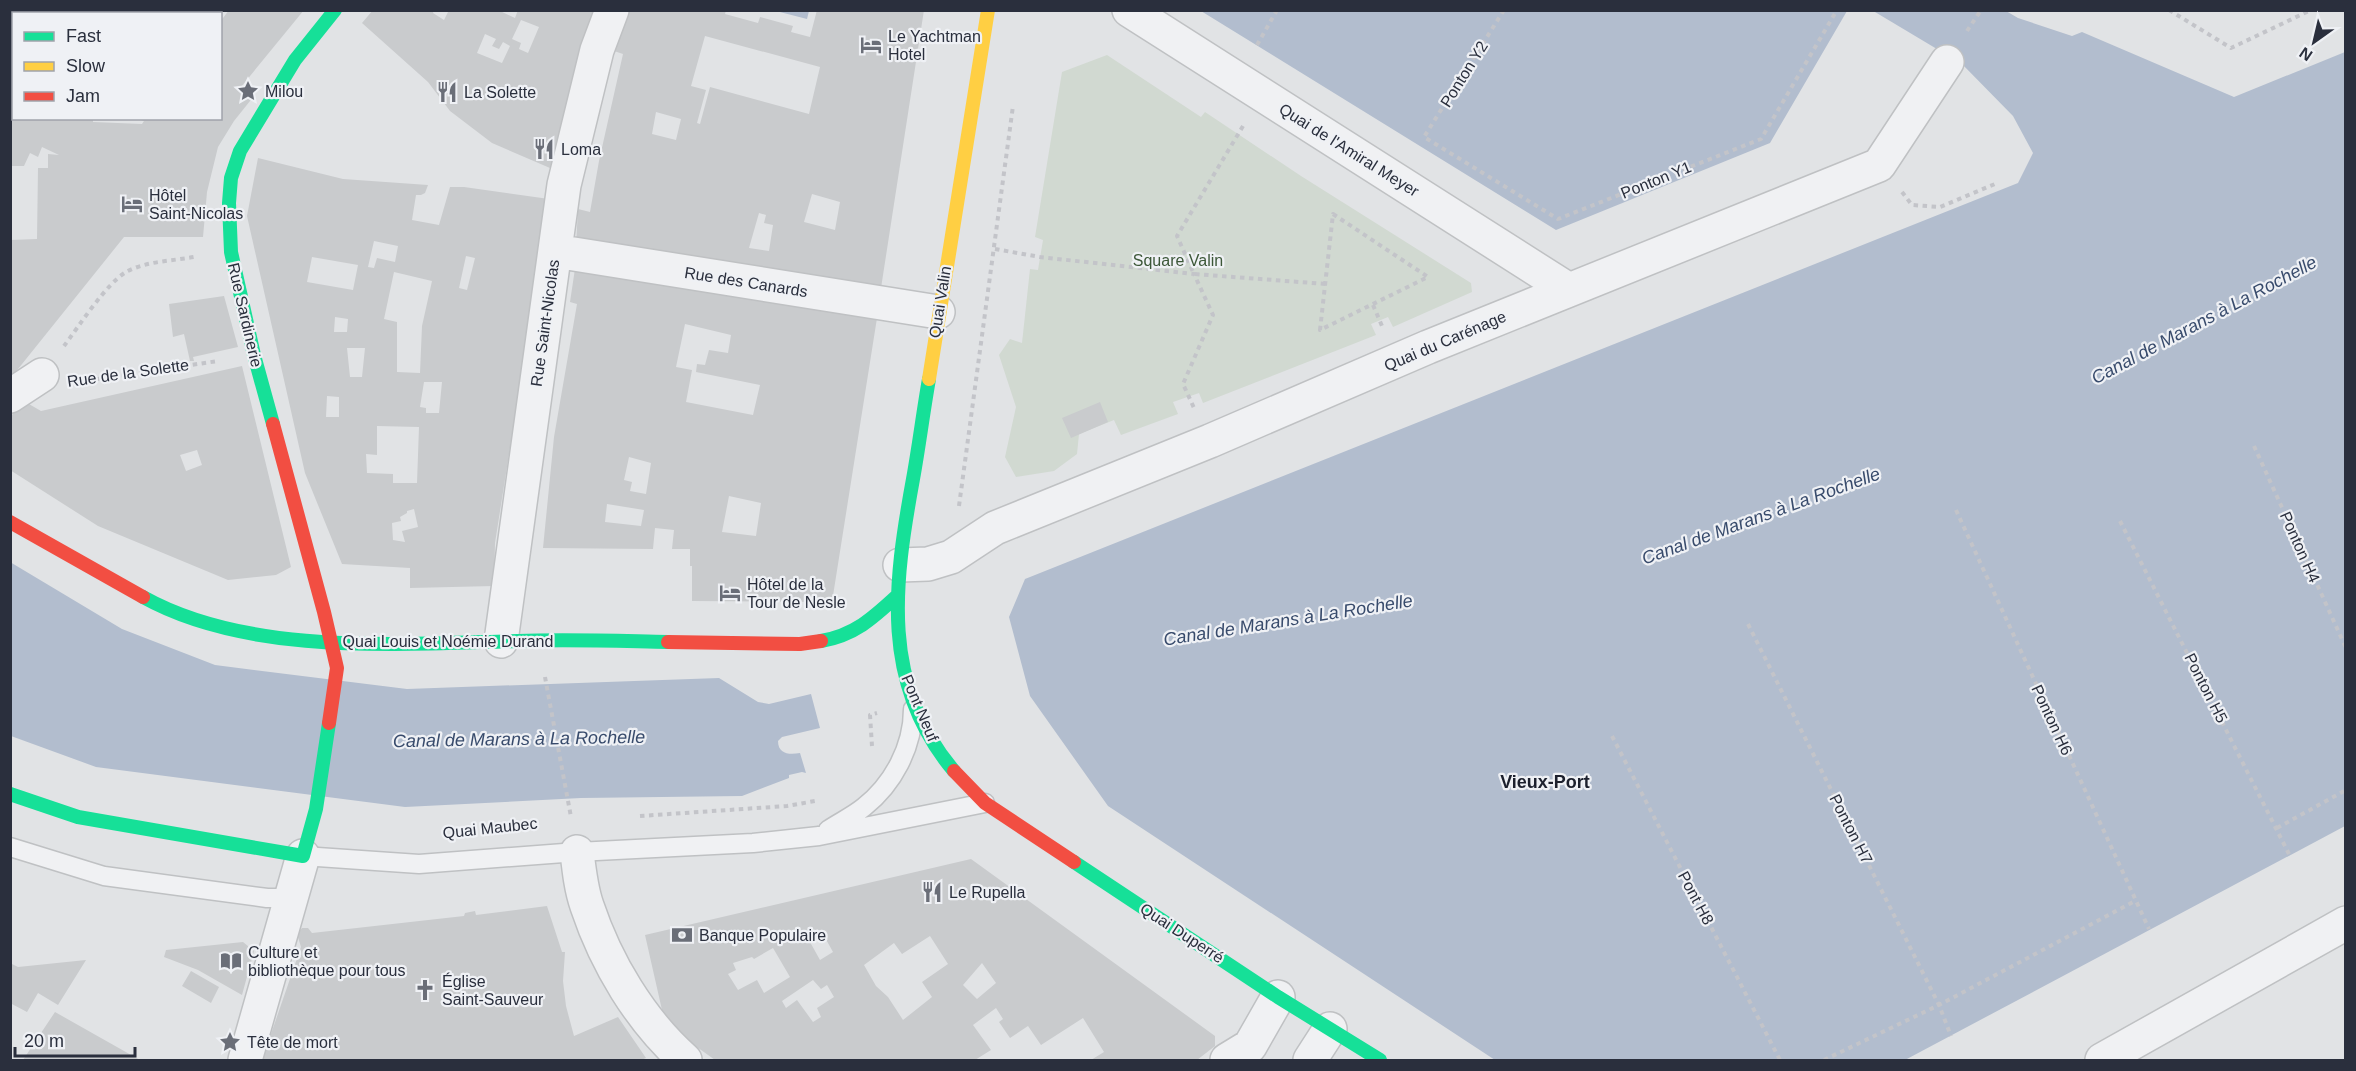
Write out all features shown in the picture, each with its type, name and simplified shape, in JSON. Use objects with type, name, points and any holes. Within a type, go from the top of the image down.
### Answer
[{"type":"street","name":"Rue Sardinerie","points":[[303,856],[316,809],[337,668],[254,355],[231,252],[228,203],[231,178],[240,151],[295,60],[335,10]]},
{"type":"street","name":"Rue Saint-Nicolas","points":[[501,641],[564,185],[597,50],[612,10]]},
{"type":"street","name":"Quai Valin","points":[[899,580],[938,312],[988,10]]},
{"type":"street","name":"Quai de l'Amiral Meyer","points":[[1129,10],[1569,290]]},
{"type":"street","name":"Quai du Carénage","points":[[899,580],[928,564],[951,557],[995,528],[1210,441],[1428,347],[1879,165],[1947,62]]},
{"type":"street","name":"Rue des Canards","points":[[555,251],[938,312]]},
{"type":"street","name":"Rue de la Solette","points":[[10,396],[42,375]]},
{"type":"street","name":"Quai Louis et Noémie Durand","points":[[10,522],[149,600],[192,617],[242,632],[294,639],[384,644],[501,641],[800,644],[842,636],[876,615],[899,580]]},
{"type":"street","name":"Pont Neuf","points":[[899,580],[896,632],[899,651],[913,698],[936,748],[985,803]]},
{"type":"street","name":"Quai Maubec","points":[[10,794],[78,817],[303,856]]},
{"type":"street","name":"Quai Duperré","points":[[985,803],[1278,997],[1380,1060]]},
{"type":"street","points":[[577,852],[586,905],[618,975],[670,1056]]},
{"type":"street","points":[[245,1060],[303,856]]},
{"type":"street","points":[[2102,1060],[2346,922]]},
{"type":"street","points":[[1227,1060],[1250,1046],[1278,997]]},
{"type":"street","points":[[1310,1060],[1330,1029]]},
{"type":"lane","name":"Quai Maubec","points":[[819,836],[864,807],[890,779],[906,751],[913,719],[913,698]]},
{"type":"lane","name":"Quai Maubec","points":[[303,856],[419,864],[577,852],[753,843],[819,836],[985,803]]},
{"type":"lane","points":[[10,847],[104,876],[267,898],[292,898]]},
{"type":"path","points":[[1257,45],[1277,10]]},
{"type":"path","name":"Ponton Y2","points":[[1424,137],[1504,10]]},
{"type":"path","name":"Ponton Y1","points":[[1424,137],[1558,219],[1761,139],[1837,10]]},
{"type":"path","points":[[2169,10],[2231,48],[2311,10]]},
{"type":"path","points":[[1210,441],[1183,384],[1213,315],[1177,236],[1261,94]]},
{"type":"path","points":[[951,557],[1014,98]]},
{"type":"path","points":[[1940,207],[1995,184]]},
{"type":"path","points":[[1334,214],[1428,277],[1320,330],[1326,284],[1334,214]]},
{"type":"path","points":[[995,249],[1194,274],[1326,284]]},
{"type":"path","points":[[42,375],[110,287],[125,273],[144,265],[231,252]]},
{"type":"path","name":"Rue de la Solette","points":[[42,375],[54,382],[67,384],[254,355]]},
{"type":"path","name":"Ponton H4","points":[[2254,446],[2346,648]]},
{"type":"path","name":"Ponton H6","points":[[1956,510],[2134,900],[2150,929]]},
{"type":"path","name":"Ponton H5","points":[[2120,521],[2290,856]]},
{"type":"path","name":"Ponton H7","points":[[1748,624],[1939,1005],[1951,1036]]},
{"type":"path","points":[[544,681],[568,799]]},
{"type":"path","points":[[869,753],[872,745],[870,716],[913,698]]},
{"type":"path","name":"Pont H8","points":[[1612,736],[1780,1060]]},
{"type":"path","points":[[2277,828],[2346,790]]},
{"type":"path","points":[[631,816],[787,806],[822,800]]},
{"type":"path","points":[[1824,1060],[1939,1005],[2134,900]]},
{"type":"green space","name":"Square Valin","points":[[1107,55],[1201,117],[1205,112],[1301,176],[1471,283],[1472,292],[1393,327],[1388,317],[1371,324],[1376,335],[1203,403],[1199,393],[1173,402],[1178,414],[1121,435],[1114,420],[1079,434],[1077,454],[1054,471],[1016,477],[1005,457],[1016,407],[999,355],[1010,339],[1022,343],[1030,269],[1038,270],[1043,240],[1035,237],[1062,72]]},
{"type":"water","points":[[776,11],[809,11],[807,19]]},
{"type":"water","points":[[1201,11],[1847,11],[1770,143],[1556,230]]},
{"type":"water","name":"Canal de Marans à La Rochelle","points":[[1847,11],[2006,11],[2018,18],[2072,36],[2082,32],[2234,97],[2345,52],[2345,826],[1905,1060],[1495,1060],[1108,806],[1030,696],[1009,617],[1025,579],[2018,183],[2033,153],[2013,116],[1962,64],[1875,12]]},
{"type":"water","name":"Canal de Marans à La Rochelle","points":[[10,562],[122,629],[215,665],[407,689],[719,678],[758,702],[769,704],[811,694],[820,728],[782,737],[778,741],[780,749],[785,753],[800,753],[806,773],[789,775],[789,778],[742,796],[581,798],[405,807],[96,767],[11,736]]},
{"type":"building","points":[[58,10],[195,10],[197,12],[58,12]]},
{"type":"building","points":[[229,10],[304,10],[241,87],[254,96],[234,121],[218,147],[207,192],[203,237],[124,237],[10,379],[10,240],[37,239],[38,168],[48,168],[48,154],[59,155],[42,147],[38,157],[30,153],[24,166],[10,166],[10,98],[12,95],[12,120],[93,120],[93,122],[142,124],[144,121],[141,120],[222,120],[222,19]]},
{"type":"building","points":[[373,10],[434,10],[433,13],[444,20],[449,10],[498,10],[515,18],[518,10],[594,10],[581,43],[553,166],[550,168],[492,143],[450,111],[428,82],[362,23]],"holes":[[[521,20],[539,27],[528,53],[519,49],[521,43],[512,39]],[[485,34],[496,39],[492,46],[499,49],[503,42],[510,46],[502,63],[477,53]],[[490,85],[505,89],[502,99],[486,93]]]},
{"type":"building","points":[[628,10],[726,10],[725,14],[758,23],[760,17],[793,26],[791,32],[810,37],[817,10],[924,10],[879,301],[576,246],[578,209],[590,212],[623,54],[614,51]],"holes":[[[705,36],[820,67],[809,114],[710,87],[700,124],[697,123],[706,90],[691,86]],[[656,112],[681,119],[676,140],[652,134]],[[812,194],[840,202],[835,230],[804,222]],[[759,213],[766,215],[764,223],[773,225],[769,251],[749,248]]]},
{"type":"building","points":[[258,158],[343,179],[428,185],[425,193],[416,195],[412,220],[439,225],[450,187],[549,199],[495,543],[494,586],[410,588],[410,568],[342,564],[305,473],[247,216]],"holes":[[[374,241],[398,246],[395,262],[377,258],[374,268],[368,267]],[[466,256],[475,258],[467,290],[459,288]],[[312,257],[358,265],[353,290],[307,282]],[[394,272],[432,281],[422,326],[420,373],[397,372],[397,322],[384,319]],[[335,317],[348,319],[347,332],[334,332]],[[347,348],[365,348],[362,377],[350,377]],[[424,382],[442,382],[439,413],[426,413],[426,408],[420,407]],[[327,396],[339,397],[339,417],[326,417]],[[377,426],[419,427],[417,483],[393,483],[393,474],[367,473],[366,454],[377,455]],[[414,509],[418,527],[402,531],[405,542],[393,540],[392,523],[401,521],[400,517]]]},
{"type":"building","points":[[576,262],[877,318],[832,602],[692,601],[690,549],[672,549],[674,530],[655,528],[653,549],[543,548],[554,437],[577,304],[570,302]],"holes":[[[685,324],[731,335],[728,353],[709,350],[705,365],[697,364],[696,372],[760,385],[753,415],[686,402],[692,370],[676,367]],[[629,457],[651,463],[646,494],[630,491],[632,482],[624,480]],[[729,496],[761,503],[756,536],[722,532]],[[607,504],[644,510],[641,526],[605,522]]]},
{"type":"building","points":[[224,296],[238,347],[193,357],[194,361],[190,361],[184,334],[173,337],[169,304]]},
{"type":"building","points":[[242,366],[291,567],[276,575],[228,580],[98,526],[10,470],[10,418],[22,400],[41,411]],"holes":[[[197,450],[202,465],[186,471],[180,455]]]},
{"type":"building","points":[[1100,402],[1108,422],[1071,438],[1062,418]]},
{"type":"building","points":[[971,859],[1215,1036],[1215,1046],[1197,1060],[1091,1060],[1104,1052],[1083,1018],[1041,1045],[1028,1026],[1010,1038],[999,1022],[1003,1019],[996,1008],[973,1025],[991,1050],[975,1060],[715,1060],[683,1037],[659,1012],[662,1010],[645,935]],"holes":[[[823,934],[833,952],[820,960],[810,942]],[[930,936],[948,964],[922,982],[932,997],[903,1020],[888,997],[876,986],[864,965],[894,943],[902,954]],[[773,948],[790,977],[764,993],[757,980],[738,990],[728,974],[736,970],[733,963],[752,957],[754,959]],[[982,963],[996,983],[977,999],[963,985]],[[813,980],[821,989],[827,985],[834,997],[817,1008],[821,1017],[813,1022],[797,1000],[786,1008],[782,1001]]]},
{"type":"building","name":"Église Saint-Sauveur","points":[[547,906],[562,952],[565,952],[563,981],[566,1006],[574,1036],[618,1017],[646,1058],[641,1060],[262,1060],[301,947],[297,934],[302,928],[308,928],[312,933],[464,916],[465,913],[475,911],[476,915]]},
{"type":"building","points":[[243,942],[254,951],[242,995],[198,970],[164,957],[166,950]]},
{"type":"building","points":[[86,960],[58,1005],[38,993],[27,1012],[10,1003],[10,963],[18,967]]},
{"type":"building","points":[[191,971],[219,987],[211,1003],[182,986]]},
{"type":"building","points":[[55,1012],[101,1038],[140,1060],[23,1060]]},
{"type":"traffic: fast","points":[[273,424],[254,355],[231,252],[229,203],[231,178],[240,151],[295,60],[335,10]]},
{"type":"traffic: fast","points":[[929,379],[901,556],[898,594],[899,631],[903,668],[914,703],[930,738],[954,771]]},
{"type":"traffic: fast","points":[[821,641],[854,630],[872,618],[898,595]]},
{"type":"traffic: fast","points":[[143,597],[185,616],[230,629],[277,638],[375,644],[556,640],[668,642]]},
{"type":"traffic: fast","points":[[10,794],[78,817],[303,856],[316,809],[329,723]]},
{"type":"traffic: fast","points":[[1074,862],[1278,997],[1380,1060]]},
{"type":"traffic: slow","points":[[929,379],[988,10]]},
{"type":"traffic: jam","points":[[273,424],[337,668],[329,723]]},
{"type":"traffic: jam","points":[[10,522],[143,597]]},
{"type":"traffic: jam","points":[[668,642],[800,644],[821,641]]},
{"type":"traffic: jam","points":[[954,771],[985,803],[1074,862]]},
{"type":"place","name":"Le Yachtman Hotel","points":[[871,45]]},
{"type":"place","name":"Milou","points":[[248,91]]},
{"type":"place","name":"La Solette","points":[[447,92]]},
{"type":"place","name":"Loma","points":[[544,149]]},
{"type":"place","name":"Hôtel Saint-Nicolas","points":[[132,204]]},
{"type":"place","name":"Hôtel de la Tour de Nesle","points":[[730,593]]},
{"type":"place","name":"Le Rupella","points":[[932,892]]},
{"type":"place","name":"Banque Populaire","points":[[682,935]]},
{"type":"place","name":"Culture et bibliothèque pour tous","points":[[231,961]]},
{"type":"place","name":"Église Saint-Sauveur","points":[[425,990]]},
{"type":"place","name":"Tête de mort","points":[[230,1042]]},
{"type":"district","name":"Vieux-Port","points":[[1545,782]]}]
